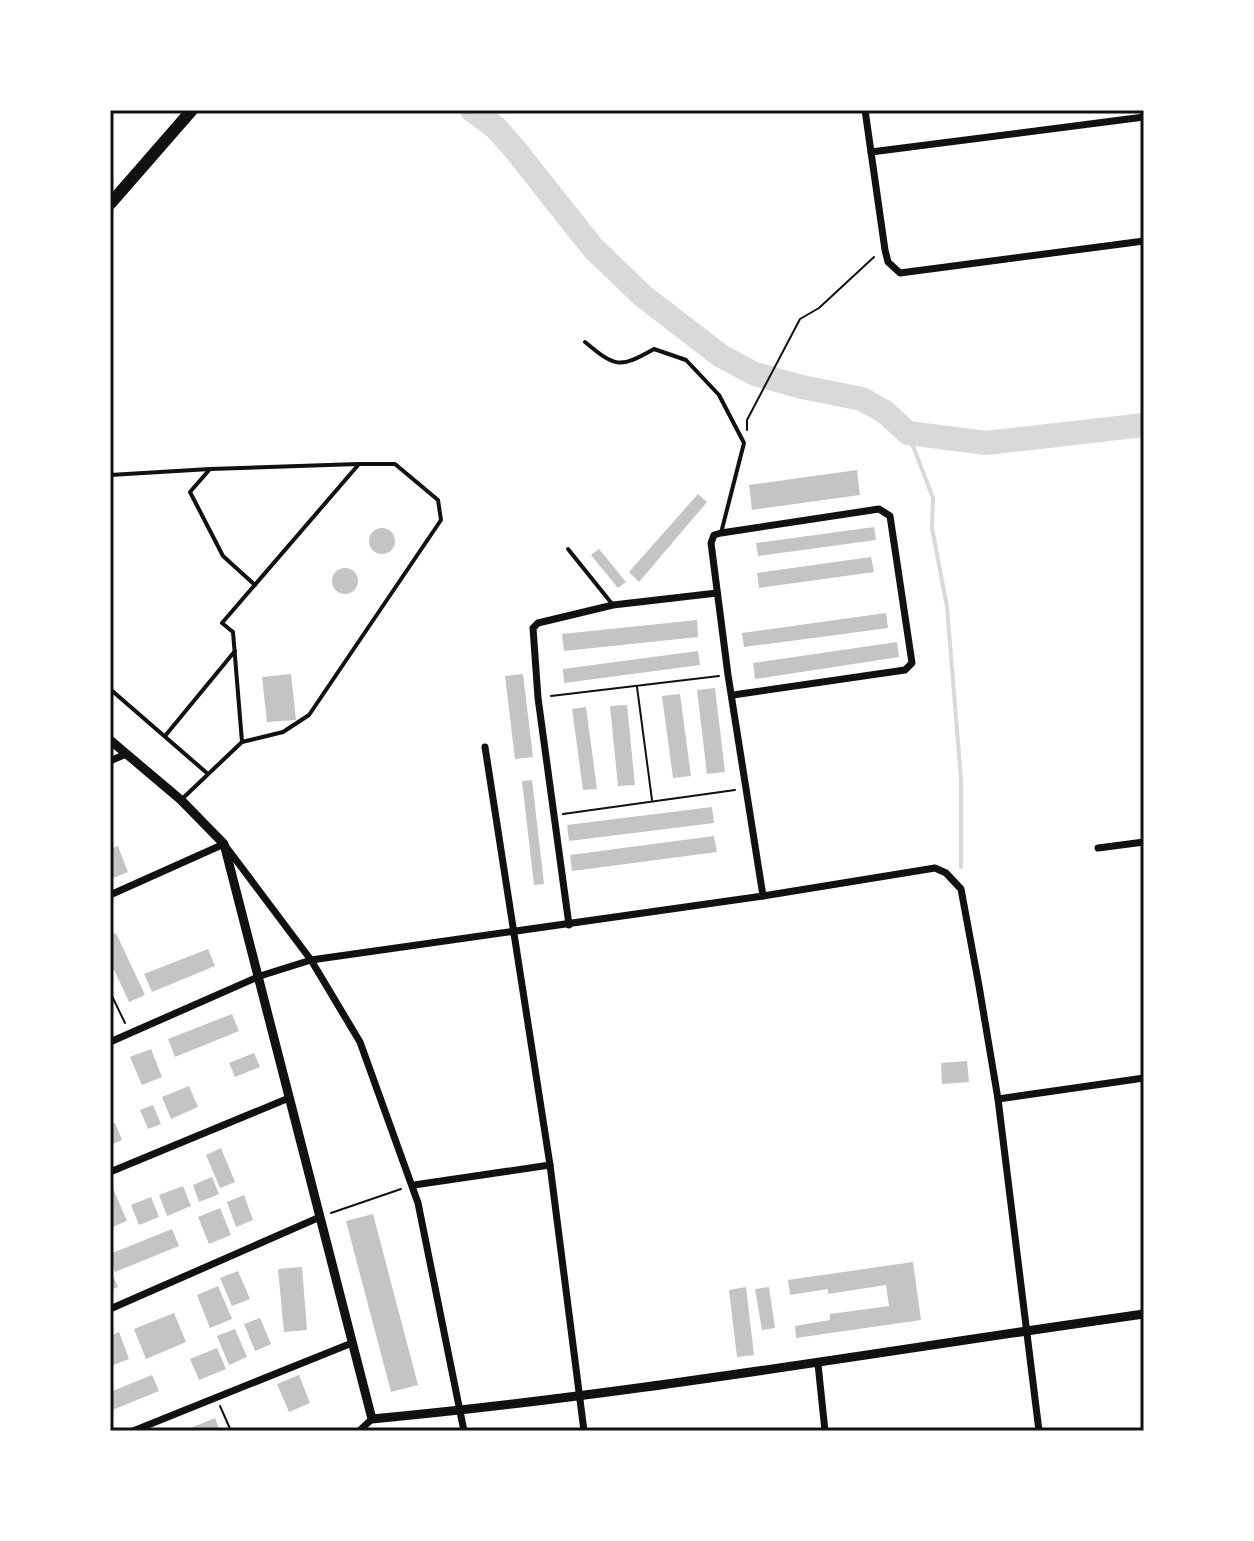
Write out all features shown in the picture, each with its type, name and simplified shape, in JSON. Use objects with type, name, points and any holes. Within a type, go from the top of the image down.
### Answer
[{"type":"main road","points":[[110,204],[192,110]]},
{"type":"street","points":[[865,110],[885,250],[894,270],[909,274],[1144,241]]},
{"type":"street","points":[[871,152],[1144,117]]},
{"type":"street","points":[[733,695],[909,667],[912,663],[890,516],[885,511],[879,509],[718,534],[711,543],[728,675],[763,896]]},
{"type":"street","points":[[569,925],[538,698],[533,628],[538,623],[613,605],[717,593]]},
{"type":"street","points":[[110,740],[181,800],[224,844],[311,960],[360,1042],[414,1185],[464,1431]]},
{"type":"street","points":[[485,747],[550,1165],[584,1431]]},
{"type":"street","points":[[110,761],[126,754]]},
{"type":"street","points":[[1098,848],[1144,842]]},
{"type":"street","points":[[110,895],[224,844]]},
{"type":"street","points":[[224,844],[372,1419]]},
{"type":"street","points":[[110,1042],[260,976],[311,960],[569,925],[935,868],[946,873],[961,889],[998,1099],[1039,1431]]},
{"type":"street","points":[[998,1099],[1144,1078]]},
{"type":"street","points":[[110,1172],[289,1098]]},
{"type":"street","points":[[414,1185],[550,1165]]},
{"type":"street","points":[[110,1309],[320,1217]]},
{"type":"street","points":[[359,1431],[372,1419],[461,1411],[818,1364],[1144,1314]]},
{"type":"street","points":[[133,1431],[352,1343]]},
{"type":"street","points":[[818,1364],[825,1431]]},
{"type":"lane","points":[[585,342],[608,362],[630,363],[654,349],[686,360],[719,395],[744,443],[718,534]]},
{"type":"lane","points":[[242,742],[233,632],[222,623],[359,464]]},
{"type":"lane","points":[[110,475],[395,464],[438,500],[441,520],[309,715],[283,732],[242,742],[181,800]]},
{"type":"lane","points":[[210,469],[190,492],[223,556],[255,585]]},
{"type":"lane","points":[[568,549],[613,605]]},
{"type":"lane","points":[[165,736],[235,651]]},
{"type":"lane","points":[[110,689],[209,774]]},
{"type":"path","points":[[744,443],[748,432],[747,420],[800,319],[819,308],[885,250]]},
{"type":"path","points":[[538,698],[728,675]]},
{"type":"path","points":[[637,686],[652,801]]},
{"type":"path","points":[[554,815],[747,788]]},
{"type":"path","points":[[110,992],[131,1034]]},
{"type":"path","points":[[320,1217],[414,1185]]},
{"type":"path","points":[[217,1397],[231,1431]]},
{"type":"building","points":[[857,470],[860,495],[752,510],[749,485]]},
{"type":"building","points":[[698,494],[707,502],[639,582],[629,572]]},
{"type":"building","points":[[874,527],[876,540],[758,556],[756,543]]},
{"type":"building","points":[[382,528],[391,532],[395,541],[391,550],[382,554],[373,550],[369,541],[373,532]]},
{"type":"building","points":[[599,549],[626,582],[618,588],[591,555]]},
{"type":"building","points":[[871,557],[874,572],[759,588],[757,573]]},
{"type":"building","points":[[345,568],[354,572],[358,581],[354,590],[345,594],[336,590],[332,581],[336,572]]},
{"type":"building","points":[[886,613],[888,628],[744,647],[742,633]]},
{"type":"building","points":[[697,620],[698,637],[564,651],[562,634]]},
{"type":"building","points":[[897,642],[899,657],[755,679],[753,663]]},
{"type":"building","points":[[698,651],[700,665],[564,683],[563,669]]},
{"type":"building","points":[[291,674],[296,720],[267,722],[262,677]]},
{"type":"building","points":[[523,674],[533,757],[515,759],[505,676]]},
{"type":"building","points":[[715,688],[725,772],[707,774],[697,690]]},
{"type":"building","points":[[680,694],[691,776],[673,778],[662,696]]},
{"type":"building","points":[[627,705],[635,785],[618,786],[610,706]]},
{"type":"building","points":[[586,707],[597,789],[583,790],[572,709]]},
{"type":"building","points":[[532,780],[544,884],[534,885],[522,781]]},
{"type":"building","points":[[712,807],[714,823],[569,841],[567,825]]},
{"type":"building","points":[[714,836],[717,852],[572,871],[570,855]]},
{"type":"building","points":[[118,846],[128,872],[113,878],[110,849]]},
{"type":"building","points":[[116,933],[145,995],[129,1002],[110,961],[110,936]]},
{"type":"building","points":[[208,949],[215,966],[152,992],[144,974]]},
{"type":"building","points":[[232,1014],[239,1031],[175,1057],[168,1039]]},
{"type":"building","points":[[151,1049],[162,1077],[142,1085],[130,1057]]},
{"type":"building","points":[[254,1053],[260,1067],[235,1077],[229,1063]]},
{"type":"building","points":[[967,1061],[969,1082],[942,1084],[941,1063]]},
{"type":"building","points":[[189,1086],[198,1107],[171,1119],[162,1097]]},
{"type":"building","points":[[153,1105],[161,1124],[148,1129],[140,1110]]},
{"type":"building","points":[[115,1123],[122,1140],[110,1145],[110,1125]]},
{"type":"building","points":[[221,1148],[235,1182],[220,1188],[206,1155]]},
{"type":"building","points":[[212,1177],[219,1194],[199,1202],[193,1185]]},
{"type":"building","points":[[183,1186],[191,1206],[167,1216],[159,1195]]},
{"type":"building","points":[[110,1187],[127,1221],[110,1228]]},
{"type":"building","points":[[244,1195],[253,1220],[236,1227],[227,1202]]},
{"type":"building","points":[[151,1197],[159,1217],[139,1225],[131,1205]]},
{"type":"building","points":[[220,1208],[231,1235],[209,1244],[198,1217]]},
{"type":"building","points":[[373,1214],[418,1385],[391,1392],[346,1221]]},
{"type":"building","points":[[172,1229],[179,1246],[115,1272],[110,1254]]},
{"type":"building","points":[[913,1262],[921,1320],[796,1338],[795,1326],[830,1320],[830,1314],[889,1306],[886,1285],[828,1294],[828,1289],[790,1295],[788,1280]]},
{"type":"building","points":[[302,1267],[307,1330],[284,1332],[278,1269]]},
{"type":"building","points":[[110,1269],[118,1287],[110,1290]]},
{"type":"building","points":[[238,1271],[250,1299],[232,1306],[220,1278]]},
{"type":"building","points":[[218,1286],[232,1319],[210,1328],[197,1295]]},
{"type":"building","points":[[746,1287],[754,1355],[737,1357],[729,1290]]},
{"type":"building","points":[[769,1287],[775,1328],[762,1330],[755,1289]]},
{"type":"building","points":[[174,1313],[186,1342],[146,1359],[134,1329]]},
{"type":"building","points":[[260,1318],[271,1344],[255,1351],[244,1324]]},
{"type":"building","points":[[235,1329],[247,1357],[229,1365],[217,1336]]},
{"type":"building","points":[[119,1332],[129,1359],[113,1365],[110,1336]]},
{"type":"building","points":[[217,1348],[226,1369],[199,1380],[190,1359]]},
{"type":"building","points":[[152,1375],[159,1391],[110,1411],[110,1392]]},
{"type":"building","points":[[299,1375],[310,1403],[289,1412],[277,1384]]},
{"type":"building","points":[[215,1418],[220,1431],[183,1431]]},
{"type":"waterway","points":[[472,110],[495,127],[593,248],[643,296],[721,356],[755,374],[862,399],[885,412],[908,433],[986,443],[1144,425]]},
{"type":"waterway","points":[[908,433],[933,498],[932,528],[947,607],[961,779],[961,867]]}]
